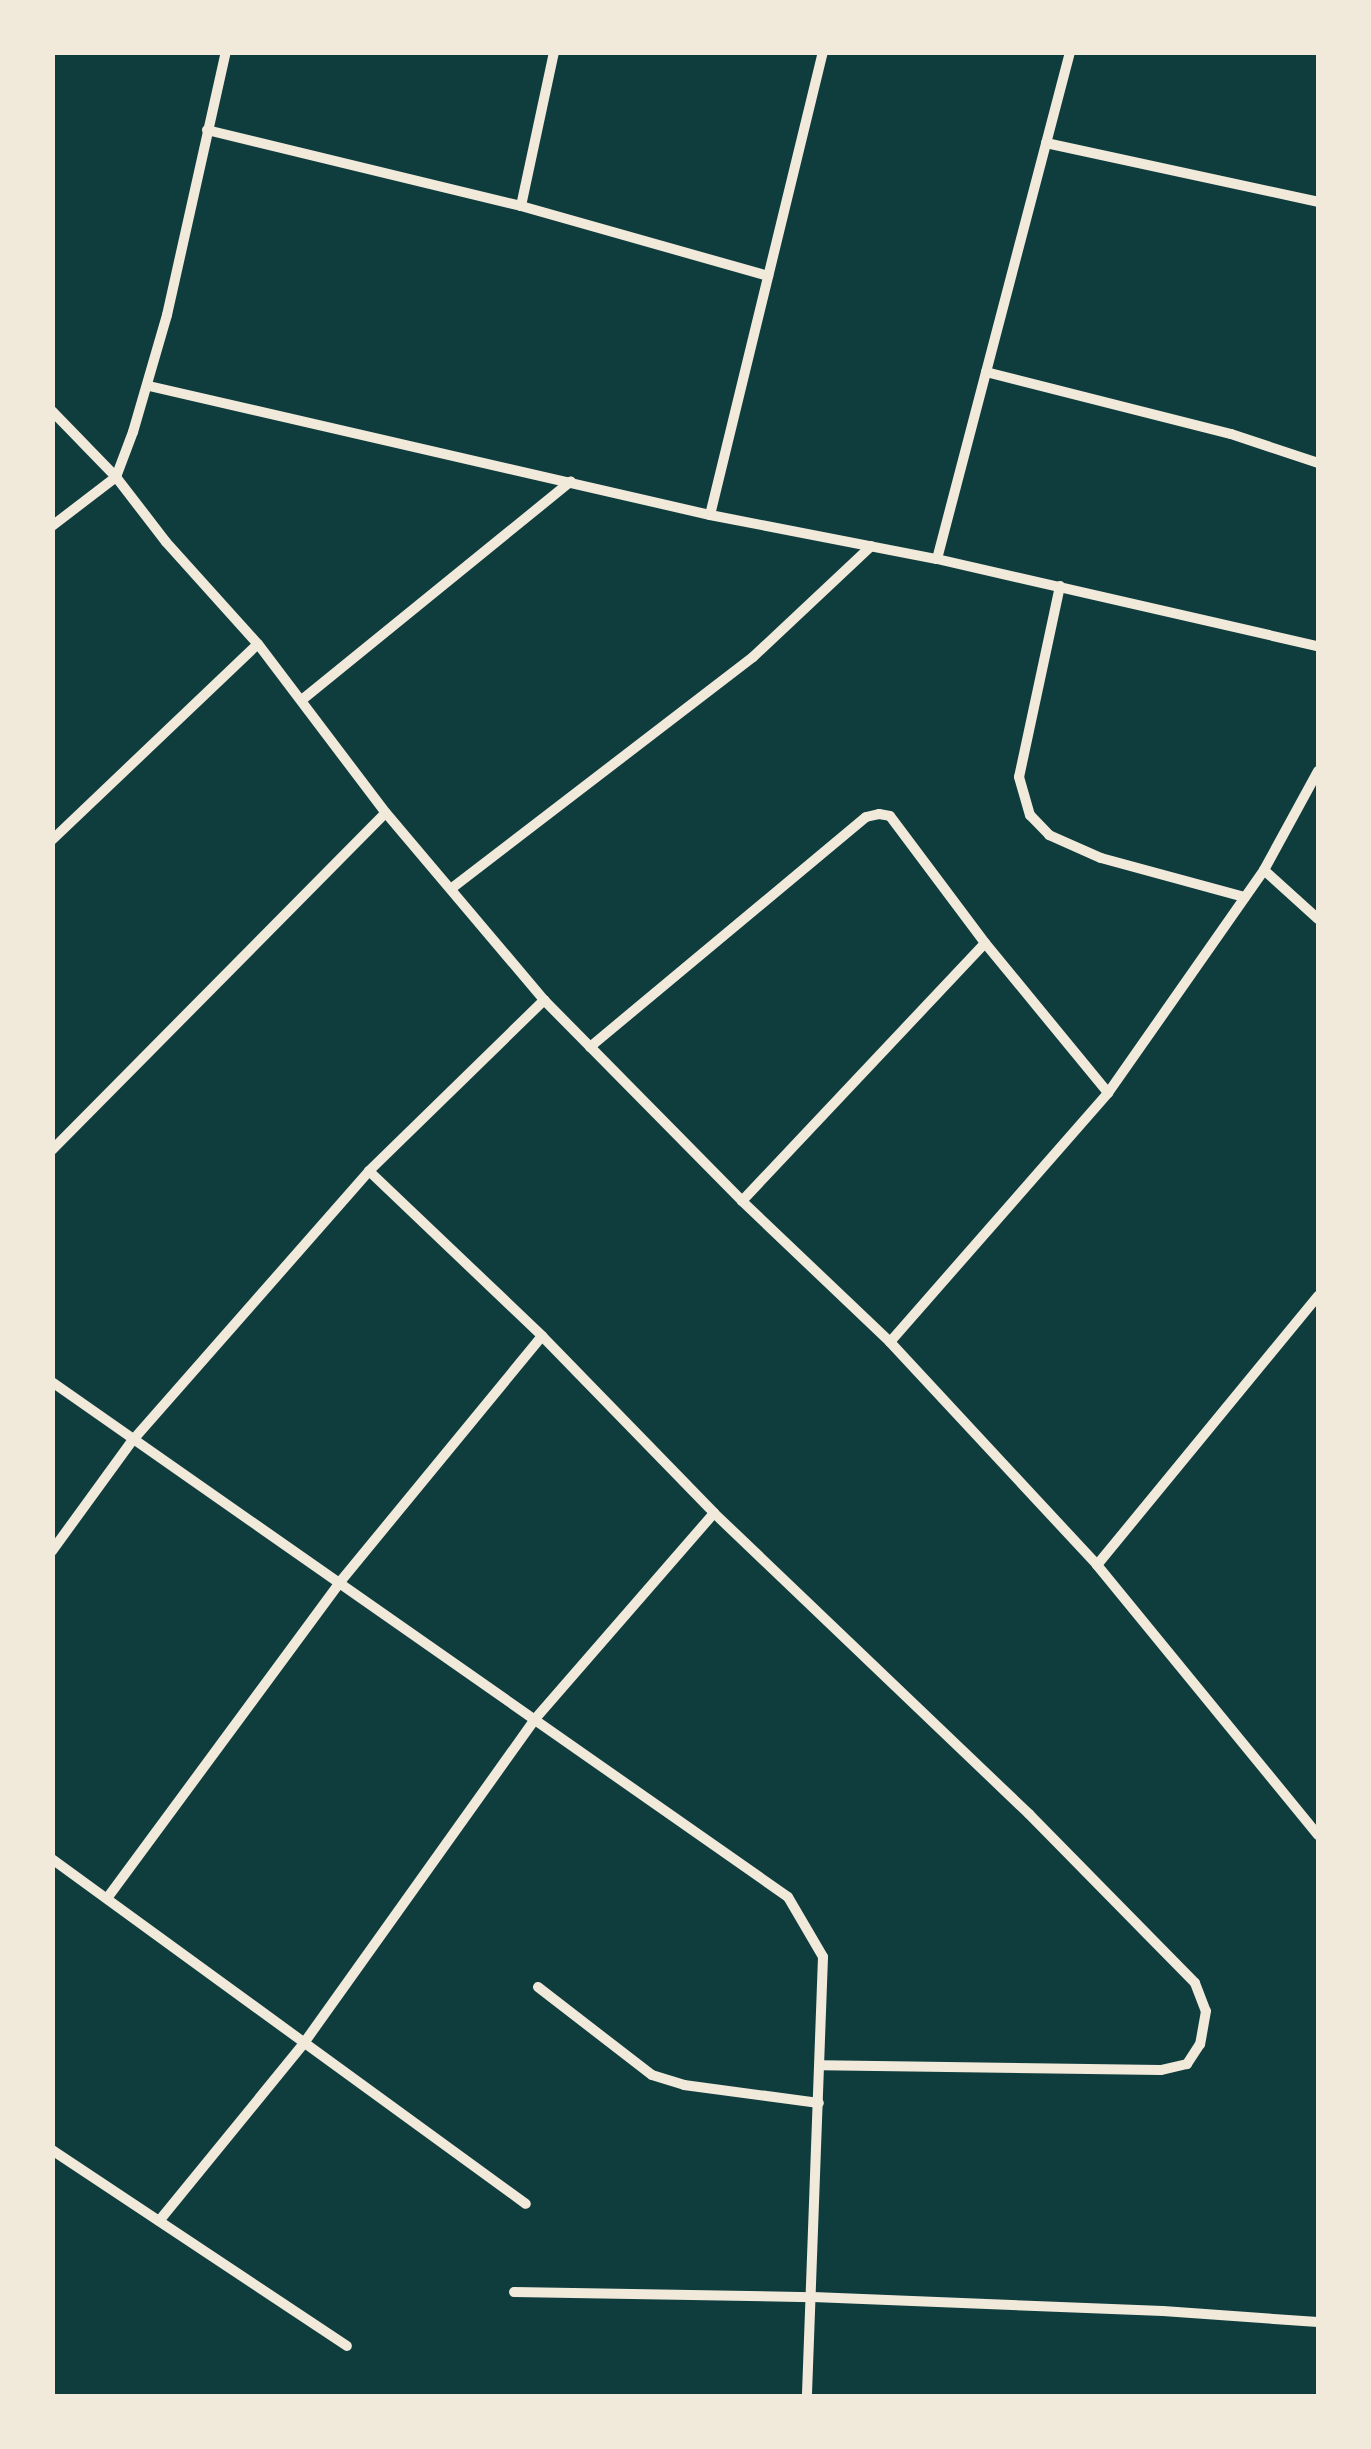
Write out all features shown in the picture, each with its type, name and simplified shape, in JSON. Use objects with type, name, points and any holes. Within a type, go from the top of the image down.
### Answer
[{"type":"street","points":[[52,526],[116,478],[149,386],[226,52]]},
{"type":"street","points":[[521,206],[554,52]]},
{"type":"street","points":[[710,516],[823,52]]},
{"type":"street","points":[[937,558],[1070,52]]},
{"type":"street","points":[[207,130],[521,206],[768,276]]},
{"type":"street","points":[[1046,142],[1318,202]]},
{"type":"street","points":[[986,372],[1231,434],[1318,463]]},
{"type":"street","points":[[149,386],[710,516],[937,558],[1318,646]]},
{"type":"street","points":[[52,411],[116,478],[166,542],[258,644],[386,813],[544,1000],[742,1201],[890,1342],[1097,1565],[1318,1835]]},
{"type":"street","points":[[303,699],[570,481]]},
{"type":"street","points":[[452,888],[753,656],[870,546]]},
{"type":"street","points":[[1060,586],[1019,777],[1030,815],[1049,835],[1101,858],[1245,897]]},
{"type":"street","points":[[52,840],[258,644]]},
{"type":"street","points":[[890,1342],[1108,1092],[1264,870],[1318,770]]},
{"type":"street","points":[[52,1150],[386,813]]},
{"type":"street","points":[[590,1047],[866,817],[890,816],[985,943],[1108,1092]]},
{"type":"street","points":[[1264,870],[1318,919]]},
{"type":"street","points":[[742,1201],[985,943]]},
{"type":"street","points":[[52,1551],[132,1441],[369,1171],[544,1000]]},
{"type":"street","points":[[369,1171],[542,1336],[714,1513],[1057,1842],[1194,1983],[1206,2012],[1200,2044],[1186,2064],[1161,2070],[822,2065]]},
{"type":"street","points":[[1097,1565],[1318,1296]]},
{"type":"street","points":[[108,1897],[340,1582],[542,1336]]},
{"type":"street","points":[[52,1382],[788,1897],[823,1957],[807,2396]]},
{"type":"street","points":[[158,2221],[304,2043],[535,1719],[714,1513]]},
{"type":"street","points":[[52,1859],[526,2204]]},
{"type":"street","points":[[538,1987],[652,2075],[684,2085],[819,2102]]},
{"type":"street","points":[[52,2150],[347,2346]]},
{"type":"street","points":[[514,2292],[813,2296],[1163,2311],[1318,2322]]}]
